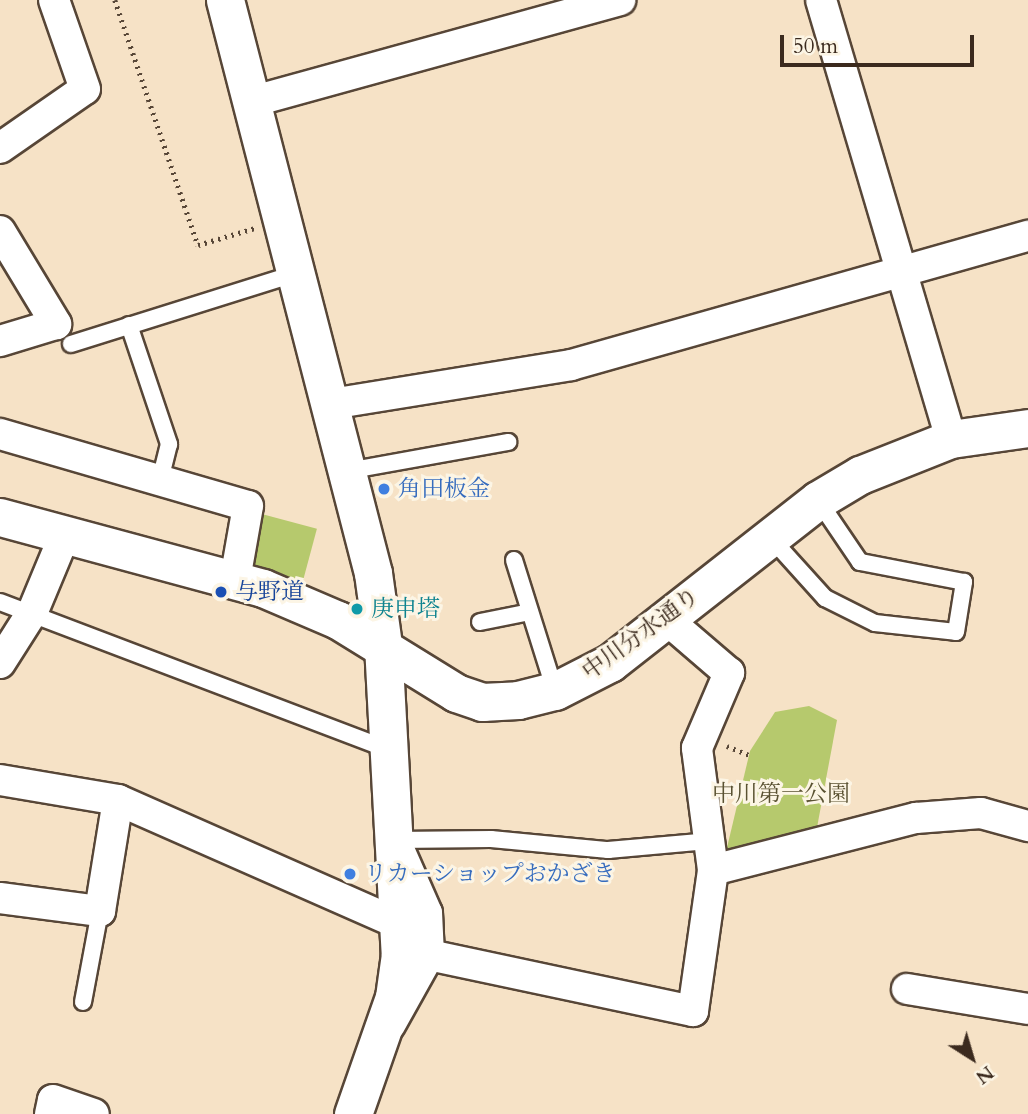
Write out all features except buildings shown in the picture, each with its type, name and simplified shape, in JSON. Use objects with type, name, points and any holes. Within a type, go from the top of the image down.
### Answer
[{"type":"street","points":[[0,148],[85,89],[54,0]]},
{"type":"street","points":[[225,0],[254,101],[331,404],[383,645],[399,924],[394,997],[353,1114]]},
{"type":"street","points":[[254,101],[620,0]]},
{"type":"street","points":[[821,0],[951,439]]},
{"type":"street","points":[[0,231],[56,324],[0,341]]},
{"type":"street","points":[[331,404],[571,365],[902,274],[1028,236]]},
{"type":"street","name":"中川分水通り","points":[[0,517],[235,580],[298,601],[383,645],[424,677],[482,702],[555,691],[610,663],[818,500],[895,459],[951,439],[1028,428]]},
{"type":"street","points":[[0,434],[248,506],[235,580]]},
{"type":"street","points":[[0,663],[33,611],[65,534]]},
{"type":"street","points":[[429,955],[693,1011],[713,870],[697,748],[729,673],[666,619]]},
{"type":"street","points":[[0,780],[118,800],[399,924]]},
{"type":"street","points":[[0,898],[100,911],[118,800]]},
{"type":"street","points":[[713,870],[916,818],[981,813],[1028,826]]},
{"type":"street","points":[[379,1039],[410,999],[429,955],[427,913],[395,840]]},
{"type":"street","points":[[907,989],[1028,1009]]},
{"type":"street","points":[[50,1114],[53,1100],[93,1114]]},
{"type":"lane","points":[[71,344],[297,273]]},
{"type":"lane","points":[[129,326],[169,444],[160,481]]},
{"type":"lane","points":[[347,471],[508,442]]},
{"type":"lane","points":[[769,537],[825,598],[875,623],[956,632],[964,582],[860,562],[818,500]]},
{"type":"lane","points":[[514,560],[555,691]]},
{"type":"lane","points":[[0,602],[33,611],[389,750]]},
{"type":"lane","points":[[480,622],[530,612]]},
{"type":"lane","points":[[395,840],[491,839],[608,850],[708,841]]},
{"type":"lane","points":[[83,1002],[100,911]]},
{"type":"path","points":[[115,0],[198,245],[284,219]]},
{"type":"path","points":[[713,740],[749,755]]},
{"type":"green space","points":[[258,513],[317,529],[302,584],[243,568]]},
{"type":"green space","name":"中川第一公園","points":[[809,706],[837,720],[816,833],[725,856],[750,751],[775,712]]},
{"type":"place","name":"角田板金","points":[[384,489]]},
{"type":"place","name":"与野道","points":[[221,592]]},
{"type":"place","name":"庚申塔","points":[[357,609]]},
{"type":"place","name":"リカーショップおかざき","points":[[350,874]]}]
